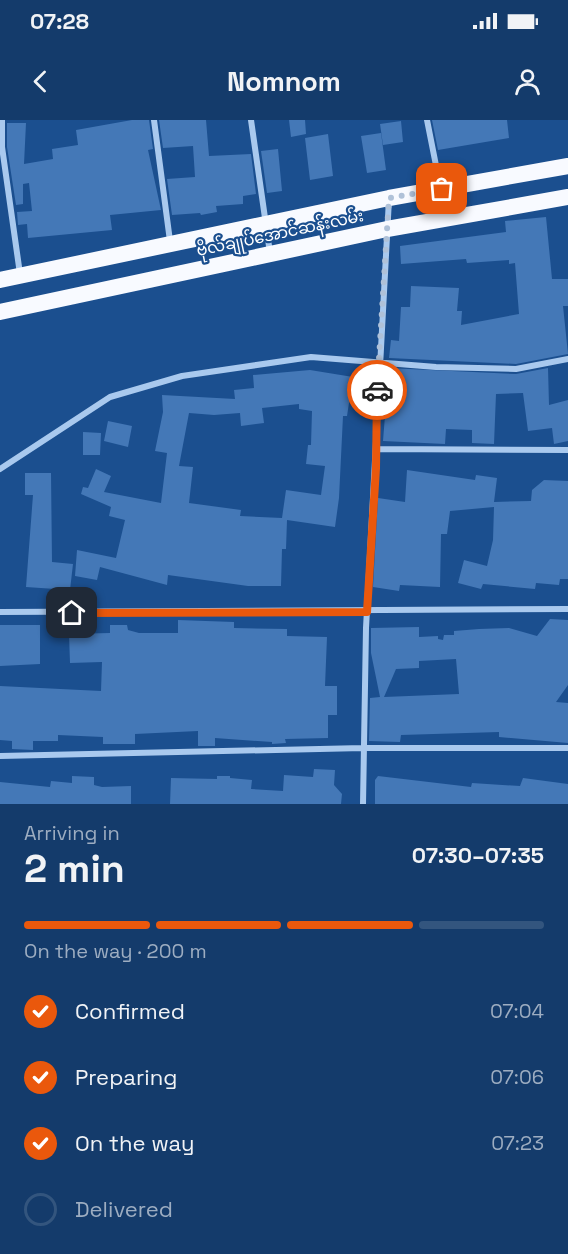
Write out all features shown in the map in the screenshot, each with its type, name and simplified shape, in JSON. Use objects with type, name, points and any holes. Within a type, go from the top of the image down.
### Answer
[{"type":"highway","name":"ဗိုလ်ချုပ်အောင်ဆန်းလမ်း","points":[[0,280],[389,198],[568,166]]},
{"type":"highway","name":"ဗိုလ်ချုပ်အောင်ဆန်းလမ်း","points":[[0,312],[387,229],[568,197]]},
{"type":"street","points":[[2,120],[2,147],[21,275]]},
{"type":"street","points":[[154,120],[170,244]]},
{"type":"street","points":[[251,120],[270,253]]},
{"type":"street","points":[[427,120],[447,218]]},
{"type":"street","points":[[363,804],[367,612],[389,198]]},
{"type":"street","points":[[0,469],[110,397],[182,376],[311,357],[516,369],[568,360]]},
{"type":"street","points":[[377,449],[568,450]]},
{"type":"street","points":[[0,612],[367,612],[568,609]]},
{"type":"street","points":[[0,756],[363,748],[568,747]]},
{"type":"building","points":[[132,120],[149,120],[153,149],[148,150],[161,210],[110,215],[112,230],[28,238],[27,224],[18,225],[17,212],[32,211],[29,183],[23,184],[23,204],[16,205],[7,147],[7,123],[26,123],[24,164],[53,159],[52,149],[78,145],[76,130]]},
{"type":"building","points":[[159,120],[206,120],[209,156],[251,154],[256,194],[243,196],[243,204],[216,206],[217,212],[201,215],[200,213],[172,215],[167,179],[195,177],[193,146],[163,148]]},
{"type":"building","points":[[289,120],[305,120],[306,134],[291,137]]},
{"type":"building","points":[[432,120],[507,120],[509,138],[438,150]]},
{"type":"building","points":[[401,121],[403,142],[383,145],[380,124]]},
{"type":"building","points":[[381,133],[386,170],[367,173],[361,136]]},
{"type":"building","points":[[328,134],[333,176],[310,180],[305,138]]},
{"type":"building","points":[[278,149],[282,191],[267,193],[261,151]]},
{"type":"building","points":[[546,217],[552,279],[568,279],[568,306],[563,306],[568,354],[516,364],[389,358],[391,340],[399,341],[401,307],[410,307],[411,286],[459,288],[457,311],[462,311],[461,325],[519,314],[515,263],[509,264],[509,260],[467,263],[466,259],[401,264],[400,246],[506,232],[505,221]]},
{"type":"building","points":[[388,368],[516,374],[548,368],[549,405],[568,400],[568,441],[554,444],[552,428],[528,431],[523,393],[496,394],[494,444],[472,443],[472,430],[446,429],[445,444],[383,441],[387,390],[384,390],[385,373],[388,373]]},
{"type":"building","points":[[310,370],[353,377],[347,416],[343,416],[339,498],[335,527],[287,520],[286,549],[282,549],[281,586],[248,586],[168,575],[167,585],[100,567],[97,580],[75,576],[77,550],[116,558],[125,520],[109,516],[111,507],[81,494],[83,487],[88,488],[96,469],[111,476],[104,492],[161,503],[167,453],[155,451],[163,412],[162,395],[235,399],[234,390],[254,388],[253,375]],"holes":[[[299,404],[299,409],[312,411],[311,445],[308,445],[306,464],[325,466],[321,495],[286,490],[282,518],[240,516],[241,510],[189,503],[193,467],[179,466],[189,413],[214,415],[240,413],[241,426],[264,423],[262,408]]]},
{"type":"building","points":[[108,421],[132,426],[128,447],[104,441]]},
{"type":"building","points":[[83,432],[101,433],[100,455],[83,455]]},
{"type":"building","points":[[407,470],[475,480],[476,475],[497,478],[494,502],[531,501],[532,490],[544,480],[568,481],[568,579],[560,579],[559,585],[536,583],[535,589],[483,584],[481,589],[458,583],[464,560],[487,566],[493,540],[494,507],[450,511],[447,534],[441,534],[440,587],[400,585],[399,591],[373,587],[378,498],[405,502]]},
{"type":"building","points":[[25,473],[51,473],[52,562],[73,564],[70,590],[26,587],[33,495],[25,495]]},
{"type":"building","points":[[550,619],[568,620],[568,685],[556,702],[568,703],[568,743],[499,737],[499,732],[401,735],[400,742],[369,741],[370,698],[380,697],[371,653],[371,628],[419,627],[419,637],[438,636],[438,639],[443,640],[444,635],[454,635],[454,631],[479,629],[509,628],[537,636]],"holes":[[[456,659],[459,694],[384,697],[396,669],[419,668],[419,661]]]},
{"type":"building","points":[[178,620],[234,622],[234,628],[287,629],[287,636],[327,637],[325,686],[337,686],[337,715],[328,715],[328,738],[285,739],[286,743],[272,744],[272,742],[215,738],[215,746],[198,746],[198,731],[135,734],[135,744],[103,744],[103,737],[58,735],[58,741],[33,741],[33,750],[12,749],[12,741],[0,740],[0,686],[101,691],[102,662],[70,663],[69,634],[110,633],[110,625],[127,625],[128,630],[139,633],[178,633]]},
{"type":"building","points":[[0,625],[40,625],[40,664],[0,666]]},
{"type":"building","points":[[314,769],[335,770],[334,785],[342,794],[341,804],[170,804],[171,778],[217,779],[217,776],[230,776],[230,778],[252,780],[251,789],[283,791],[284,775],[313,777]]},
{"type":"building","points":[[72,776],[94,777],[94,785],[102,787],[131,786],[131,804],[0,804],[0,782],[50,787],[51,781],[72,783]]},
{"type":"building","points":[[378,776],[471,787],[472,783],[520,786],[523,778],[568,784],[568,804],[375,804],[375,780]]},
{"type":"way so far","points":[[377,390],[389,198],[442,189]]},
{"type":"route","points":[[72,613],[367,612],[377,449],[377,390]]}]
